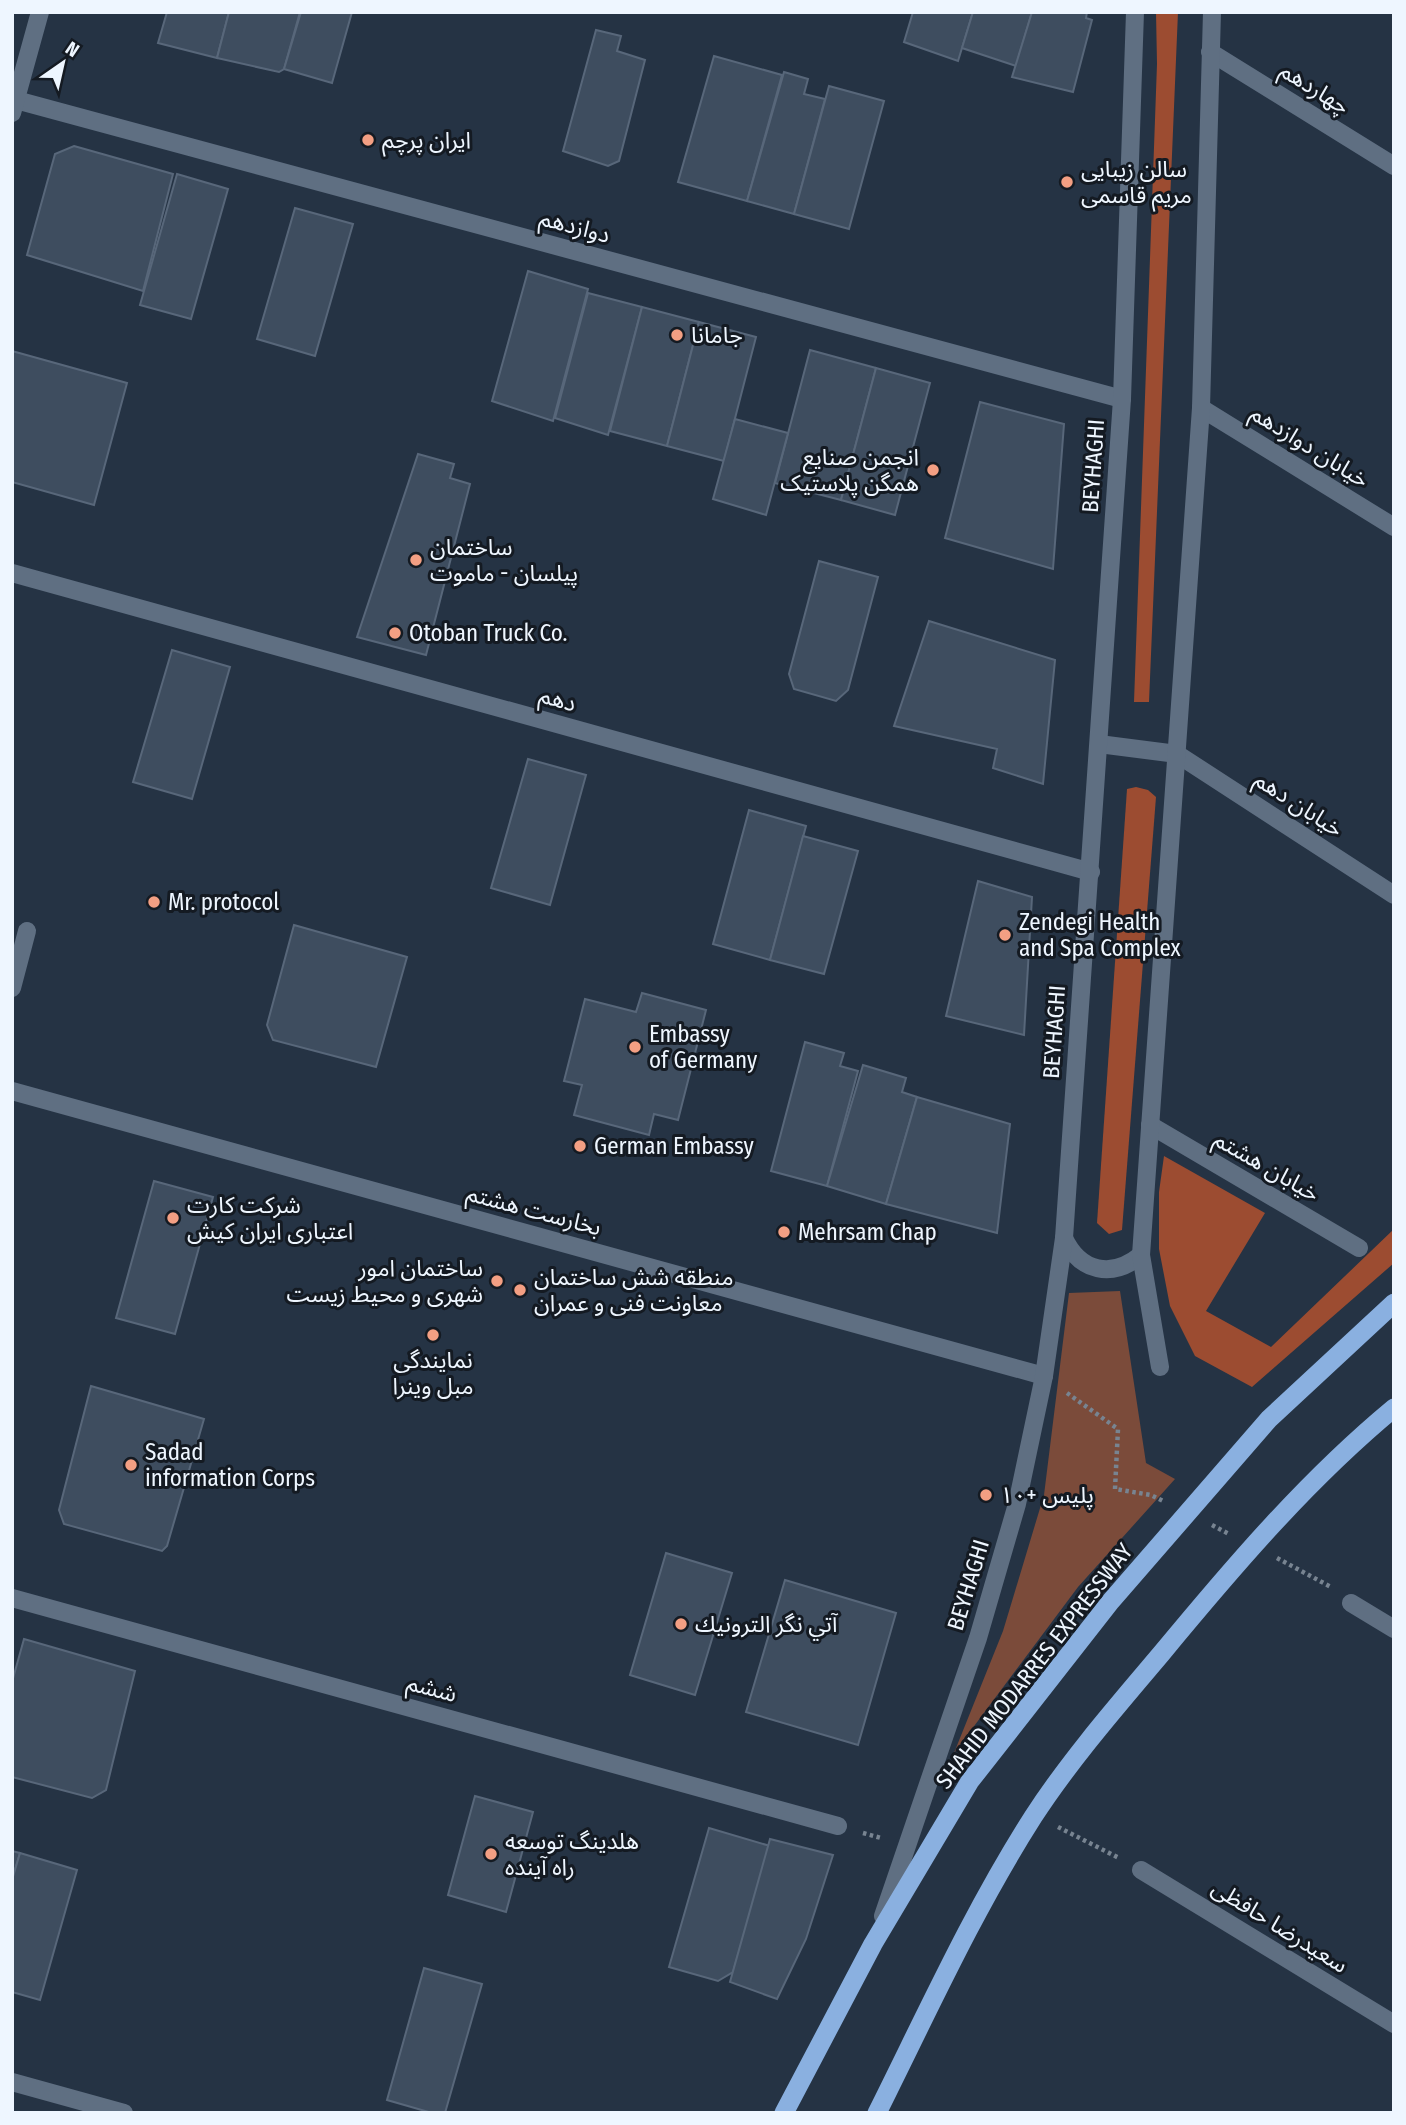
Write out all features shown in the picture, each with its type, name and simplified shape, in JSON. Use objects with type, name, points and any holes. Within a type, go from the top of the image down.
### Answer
[{"type":"highway","name":"SHAHID MODARRES EXPRESSWAY","points":[[784,2113],[873,1944],[970,1781],[1111,1601],[1269,1419],[1394,1303]]},
{"type":"highway","points":[[877,2113],[957,1950],[1034,1815],[1122,1700],[1224,1579],[1296,1499],[1358,1437],[1394,1408]]},
{"type":"street","points":[[14,106],[40,12]]},
{"type":"street","name":"BEYHAGHI","points":[[873,1944],[909,1846],[978,1638],[1017,1504],[1044,1376],[1064,1238],[1122,399],[1135,12]]},
{"type":"street","points":[[1160,1367],[1141,1255],[1201,408],[1212,12]]},
{"type":"street","name":"چهاردهم","points":[[1210,52],[1394,166]]},
{"type":"street","name":"دوازدهم","points":[[14,106],[1122,399]]},
{"type":"street","name":"خیابان دوازدهم","points":[[1201,408],[1394,527]]},
{"type":"street","name":"دهم","points":[[12,573],[1091,872]]},
{"type":"street","points":[[1099,744],[1177,754]]},
{"type":"street","name":"خیابان دهم","points":[[1177,754],[1394,895]]},
{"type":"street","points":[[12,988],[27,932]]},
{"type":"street","name":"بخارست هشتم","points":[[12,1091],[1044,1376]]},
{"type":"street","name":"خیابان هشتم","points":[[1150,1125],[1359,1248]]},
{"type":"street","points":[[1064,1238],[1079,1261],[1091,1268],[1118,1269],[1141,1255]]},
{"type":"street","name":"ششم","points":[[12,1598],[838,1826]]},
{"type":"street","points":[[1351,1602],[1394,1629]]},
{"type":"street","name":"سعیدرضا حافظی","points":[[1142,1870],[1394,2025]]},
{"type":"street","points":[[12,2082],[124,2113]]},
{"type":"path","points":[[1044,1376],[1118,1429],[1115,1489],[1151,1495]]},
{"type":"path","points":[[1034,1815],[1142,1870]]},
{"type":"path","points":[[838,1826],[909,1846]]},
{"type":"shaded area","points":[[1156,12],[1178,12],[1149,702],[1134,702],[1157,64]]},
{"type":"shaded area","points":[[1136,787],[1148,790],[1156,797],[1122,1230],[1109,1234],[1097,1223],[1127,789]]},
{"type":"shaded area","points":[[1164,1156],[1265,1213],[1206,1311],[1271,1347],[1394,1229],[1394,1263],[1252,1387],[1195,1356],[1170,1306],[1159,1249],[1159,1192]]},
{"type":"shaded area","points":[[1120,1291],[1146,1463],[1175,1479],[1078,1587],[954,1753],[1003,1631],[1044,1495],[1069,1293]]},
{"type":"building","points":[[167,12],[229,12],[217,58],[158,43]]},
{"type":"building","points":[[229,12],[300,12],[284,69],[279,72],[217,58]]},
{"type":"building","points":[[301,12],[352,12],[332,83],[284,69]]},
{"type":"building","points":[[913,12],[973,12],[958,61],[904,42]]},
{"type":"building","points":[[973,12],[1032,12],[1016,66],[962,48]]},
{"type":"building","points":[[1032,12],[1087,12],[1086,18],[1092,20],[1073,92],[1012,77]]},
{"type":"building","points":[[596,30],[621,36],[617,51],[645,60],[619,161],[608,166],[563,151]]},
{"type":"building","points":[[714,56],[782,75],[747,201],[678,182]]},
{"type":"building","points":[[784,72],[808,79],[804,94],[825,99],[794,214],[747,201]]},
{"type":"building","points":[[829,86],[884,101],[849,229],[794,214]]},
{"type":"building","points":[[74,146],[173,174],[143,291],[27,255],[55,154]]},
{"type":"building","points":[[177,174],[228,189],[191,319],[140,305]]},
{"type":"building","points":[[295,208],[353,224],[315,356],[257,339]]},
{"type":"building","points":[[528,271],[588,289],[553,421],[492,401]]},
{"type":"building","points":[[588,293],[642,307],[608,435],[555,418]]},
{"type":"building","points":[[642,307],[699,322],[667,446],[610,431]]},
{"type":"building","points":[[699,322],[756,337],[724,461],[667,446]]},
{"type":"building","points":[[810,350],[876,368],[841,500],[775,483]]},
{"type":"building","points":[[12,351],[127,383],[94,505],[12,482]]},
{"type":"building","points":[[876,368],[930,383],[895,515],[841,500]]},
{"type":"building","points":[[980,402],[1064,424],[1053,569],[945,538]]},
{"type":"building","points":[[735,419],[788,433],[766,515],[713,499]]},
{"type":"building","name":"ساختمان پیلسان - ماموت","points":[[418,454],[454,464],[450,478],[470,484],[426,655],[357,637]]},
{"type":"building","points":[[819,561],[878,577],[848,690],[836,701],[794,689],[789,674]]},
{"type":"building","points":[[929,621],[1055,660],[1043,784],[993,768],[997,749],[894,726]]},
{"type":"building","points":[[172,650],[230,667],[192,799],[133,782]]},
{"type":"building","points":[[528,759],[586,775],[550,905],[491,888]]},
{"type":"building","points":[[749,810],[806,826],[770,960],[713,944]]},
{"type":"building","points":[[803,836],[858,851],[824,974],[770,960]]},
{"type":"building","points":[[978,881],[1032,897],[1024,1035],[946,1016]]},
{"type":"building","points":[[294,925],[407,957],[376,1067],[273,1040],[267,1025]]},
{"type":"building","name":"Embassy of Germany","points":[[642,993],[706,1010],[678,1120],[654,1114],[649,1135],[574,1115],[582,1085],[564,1081],[585,999],[636,1012]]},
{"type":"building","points":[[805,1042],[844,1053],[840,1066],[858,1071],[827,1186],[771,1171]]},
{"type":"building","points":[[863,1065],[906,1078],[902,1092],[917,1097],[886,1204],[827,1186]]},
{"type":"building","points":[[917,1097],[1010,1124],[997,1233],[886,1204]]},
{"type":"building","points":[[154,1181],[213,1197],[175,1334],[116,1318]]},
{"type":"building","name":"Sadad information Corps","points":[[91,1386],[204,1419],[167,1546],[162,1551],[64,1524],[59,1510]]},
{"type":"building","name":"آتي نگر الترونيك","points":[[666,1553],[732,1573],[695,1695],[630,1675]]},
{"type":"building","points":[[785,1580],[896,1613],[858,1745],[746,1712]]},
{"type":"building","points":[[24,1639],[135,1671],[106,1790],[92,1798],[12,1777],[12,1682]]},
{"type":"building","name":"هلدینگ توسعه راه آینده","points":[[475,1796],[533,1812],[506,1912],[448,1895]]},
{"type":"building","points":[[709,1828],[770,1846],[733,1972],[718,1981],[669,1967]]},
{"type":"building","points":[[770,1839],[833,1855],[806,1939],[777,1999],[730,1982]]},
{"type":"building","points":[[12,1851],[20,1853],[12,1880]]},
{"type":"building","points":[[20,1853],[77,1870],[40,2000],[12,1992],[12,1880]]},
{"type":"building","points":[[424,1968],[482,1984],[445,2113],[432,2113],[387,2100]]},
{"type":"place","name":"ایران پرچم","points":[[368,140]]},
{"type":"place","name":"سالن زیبایی مریم قاسمی","points":[[1067,182]]},
{"type":"place","name":"جامانا","points":[[677,335]]},
{"type":"place","name":"انجمن صنایع همگن پلاستیک","points":[[933,470]]},
{"type":"place","name":"ساختمان پیلسان - ماموت","points":[[416,560]]},
{"type":"place","name":"Otoban Truck Co.","points":[[395,633]]},
{"type":"place","name":"Mr. protocol","points":[[154,902]]},
{"type":"place","name":"Zendegi Health and Spa Complex","points":[[1005,935]]},
{"type":"place","name":"Embassy of Germany","points":[[635,1047]]},
{"type":"place","name":"German Embassy","points":[[580,1146]]},
{"type":"place","name":"شرکت کارت اعتباری ایران کیش","points":[[173,1218]]},
{"type":"place","name":"Mehrsam Chap","points":[[784,1232]]},
{"type":"place","name":"ساختمان امور شهری و محیط زیست","points":[[497,1281]]},
{"type":"place","name":"منطقه شش ساختمان معاونت فنی و عمران","points":[[520,1290]]},
{"type":"place","name":"نمایندگی مبل وینرا","points":[[433,1335]]},
{"type":"place","name":"Sadad information Corps","points":[[131,1465]]},
{"type":"place","name":"پلیس +۱٠","points":[[986,1495]]},
{"type":"place","name":"آتي نگر الترونيك","points":[[681,1624]]},
{"type":"place","name":"هلدینگ توسعه راه آینده","points":[[491,1854]]}]
